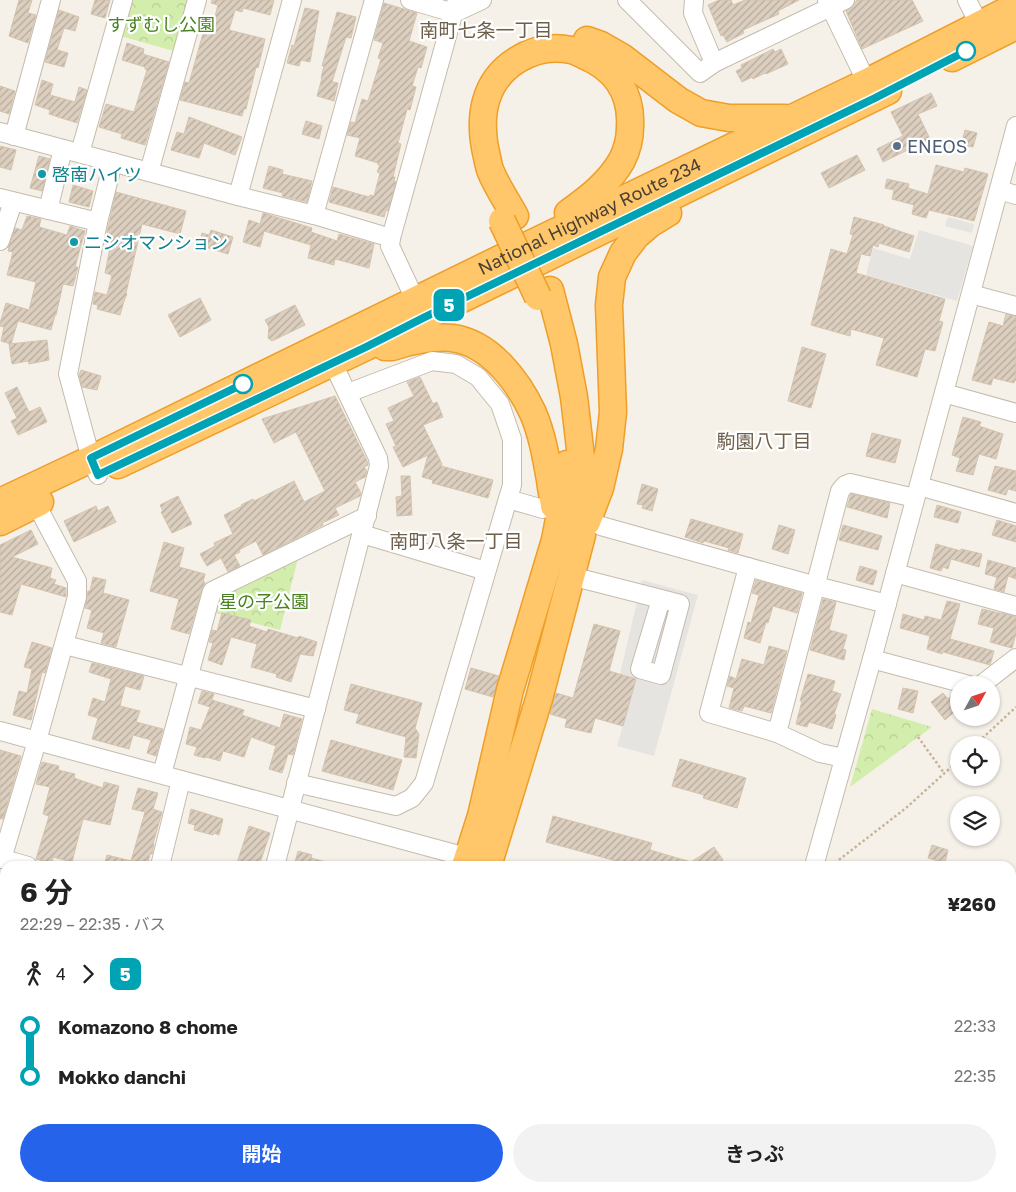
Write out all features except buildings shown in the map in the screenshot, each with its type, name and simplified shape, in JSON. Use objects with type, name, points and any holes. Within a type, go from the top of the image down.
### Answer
[{"type":"highway","name":"National Highway Route 234","points":[[0,502],[33,496],[419,309],[764,152],[979,24],[1015,13]]},
{"type":"highway","name":"National Highway Route 234","points":[[328,353],[366,347],[419,309],[522,248],[790,118],[919,74],[1015,13]]},
{"type":"highway","points":[[508,218],[484,182],[474,155],[470,133],[472,107],[480,82],[502,56],[524,39],[547,33],[572,35],[601,45],[622,57],[678,100],[702,112],[729,118],[790,118]]},
{"type":"highway","points":[[522,248],[557,220],[594,194],[609,179],[622,159],[630,139],[631,116],[626,94],[614,76],[596,60],[572,50],[551,48],[527,53],[506,66],[492,86],[483,108],[483,140],[491,172],[508,218],[544,293],[564,344],[574,397],[592,530]]},
{"type":"highway","points":[[489,861],[538,699],[572,576],[592,530],[609,449],[613,412],[609,305],[612,277],[623,253],[636,236],[650,224],[704,193],[764,152]]},
{"type":"highway","points":[[460,860],[481,816],[510,690],[555,540],[566,482],[566,426],[544,293]]},
{"type":"highway","points":[[366,347],[392,347],[432,337],[454,338],[474,345],[492,356],[507,371],[532,412],[541,437],[554,502],[555,540]]},
{"type":"highway","points":[[0,522],[33,496]]},
{"type":"street","points":[[51,0],[7,134],[314,215],[391,238]]},
{"type":"street","points":[[48,210],[72,151],[122,0]]},
{"type":"street","points":[[149,172],[197,0]]},
{"type":"street","points":[[238,196],[292,0]]},
{"type":"street","points":[[314,215],[374,0]]},
{"type":"street","points":[[410,0],[456,7],[482,0]]},
{"type":"street","points":[[627,0],[700,73],[714,63],[834,2],[871,90]]},
{"type":"street","points":[[694,0],[693,13],[714,63]]},
{"type":"street","points":[[967,0],[979,24]]},
{"type":"street","points":[[419,309],[390,246],[456,7]]},
{"type":"street","points":[[815,861],[1016,126]]},
{"type":"street","points":[[95,467],[68,374],[98,222],[113,162]]},
{"type":"street","points":[[999,190],[1016,195]]},
{"type":"street","points":[[0,241],[6,200],[98,222]]},
{"type":"street","points":[[971,294],[1016,306]]},
{"type":"street","points":[[276,861],[379,466],[378,458],[328,353]]},
{"type":"street","points":[[296,783],[396,806],[412,798],[424,784],[512,485],[512,439],[500,404],[478,378],[456,364],[432,360],[348,393]]},
{"type":"street","points":[[944,393],[1016,413]]},
{"type":"street","points":[[777,733],[840,491],[845,485],[850,483],[917,492],[1016,514]]},
{"type":"street","points":[[1,859],[65,645],[77,597],[77,581],[33,496]]},
{"type":"street","points":[[508,499],[543,509]]},
{"type":"street","points":[[162,774],[212,591],[367,516]]},
{"type":"street","points":[[592,530],[748,567],[887,604]]},
{"type":"street","points":[[362,534],[486,571]]},
{"type":"street","points":[[748,567],[709,713],[777,733],[820,753],[844,758]]},
{"type":"street","points":[[895,573],[1016,606]]},
{"type":"street","points":[[572,576],[661,599]]},
{"type":"street","points":[[65,645],[316,709]]},
{"type":"street","points":[[993,676],[1016,658]]},
{"type":"street","points":[[872,659],[950,680]]},
{"type":"street","points":[[0,731],[162,774],[460,860]]},
{"type":"street","points":[[161,861],[181,780]]},
{"type":"path","points":[[985,736],[1016,707]]},
{"type":"path","points":[[918,737],[944,773]]},
{"type":"path","points":[[837,861],[906,808],[950,768]]},
{"type":"green space","name":"すずむし公園","points":[[127,0],[191,0],[177,52],[117,35]]},
{"type":"green space","name":"星の子公園","points":[[298,558],[280,630],[215,613],[218,598]]},
{"type":"green space","points":[[872,709],[932,727],[850,787]]},
{"type":"shaded area","points":[[948,217],[974,224],[972,233],[945,226]]},
{"type":"shaded area","points":[[919,230],[973,246],[957,301],[866,275],[873,248],[910,259]]},
{"type":"shaded area","points":[[642,580],[698,595],[654,756],[617,746],[636,679],[620,674]]},
{"type":"bus line","name":"5","points":[[243,384],[91,458],[98,475],[366,347],[875,98],[966,51]]},
{"type":"place","name":"ENEOS","points":[[897,146]]},
{"type":"place","name":"啓南ハイツ","points":[[42,174]]},
{"type":"place","name":"ニシオマンション","points":[[74,242]]},
{"type":"district","name":"南町七条一丁目","points":[[486,29]]},
{"type":"district","name":"駒園八丁目","points":[[764,440]]},
{"type":"district","name":"南町八条一丁目","points":[[456,540]]}]
